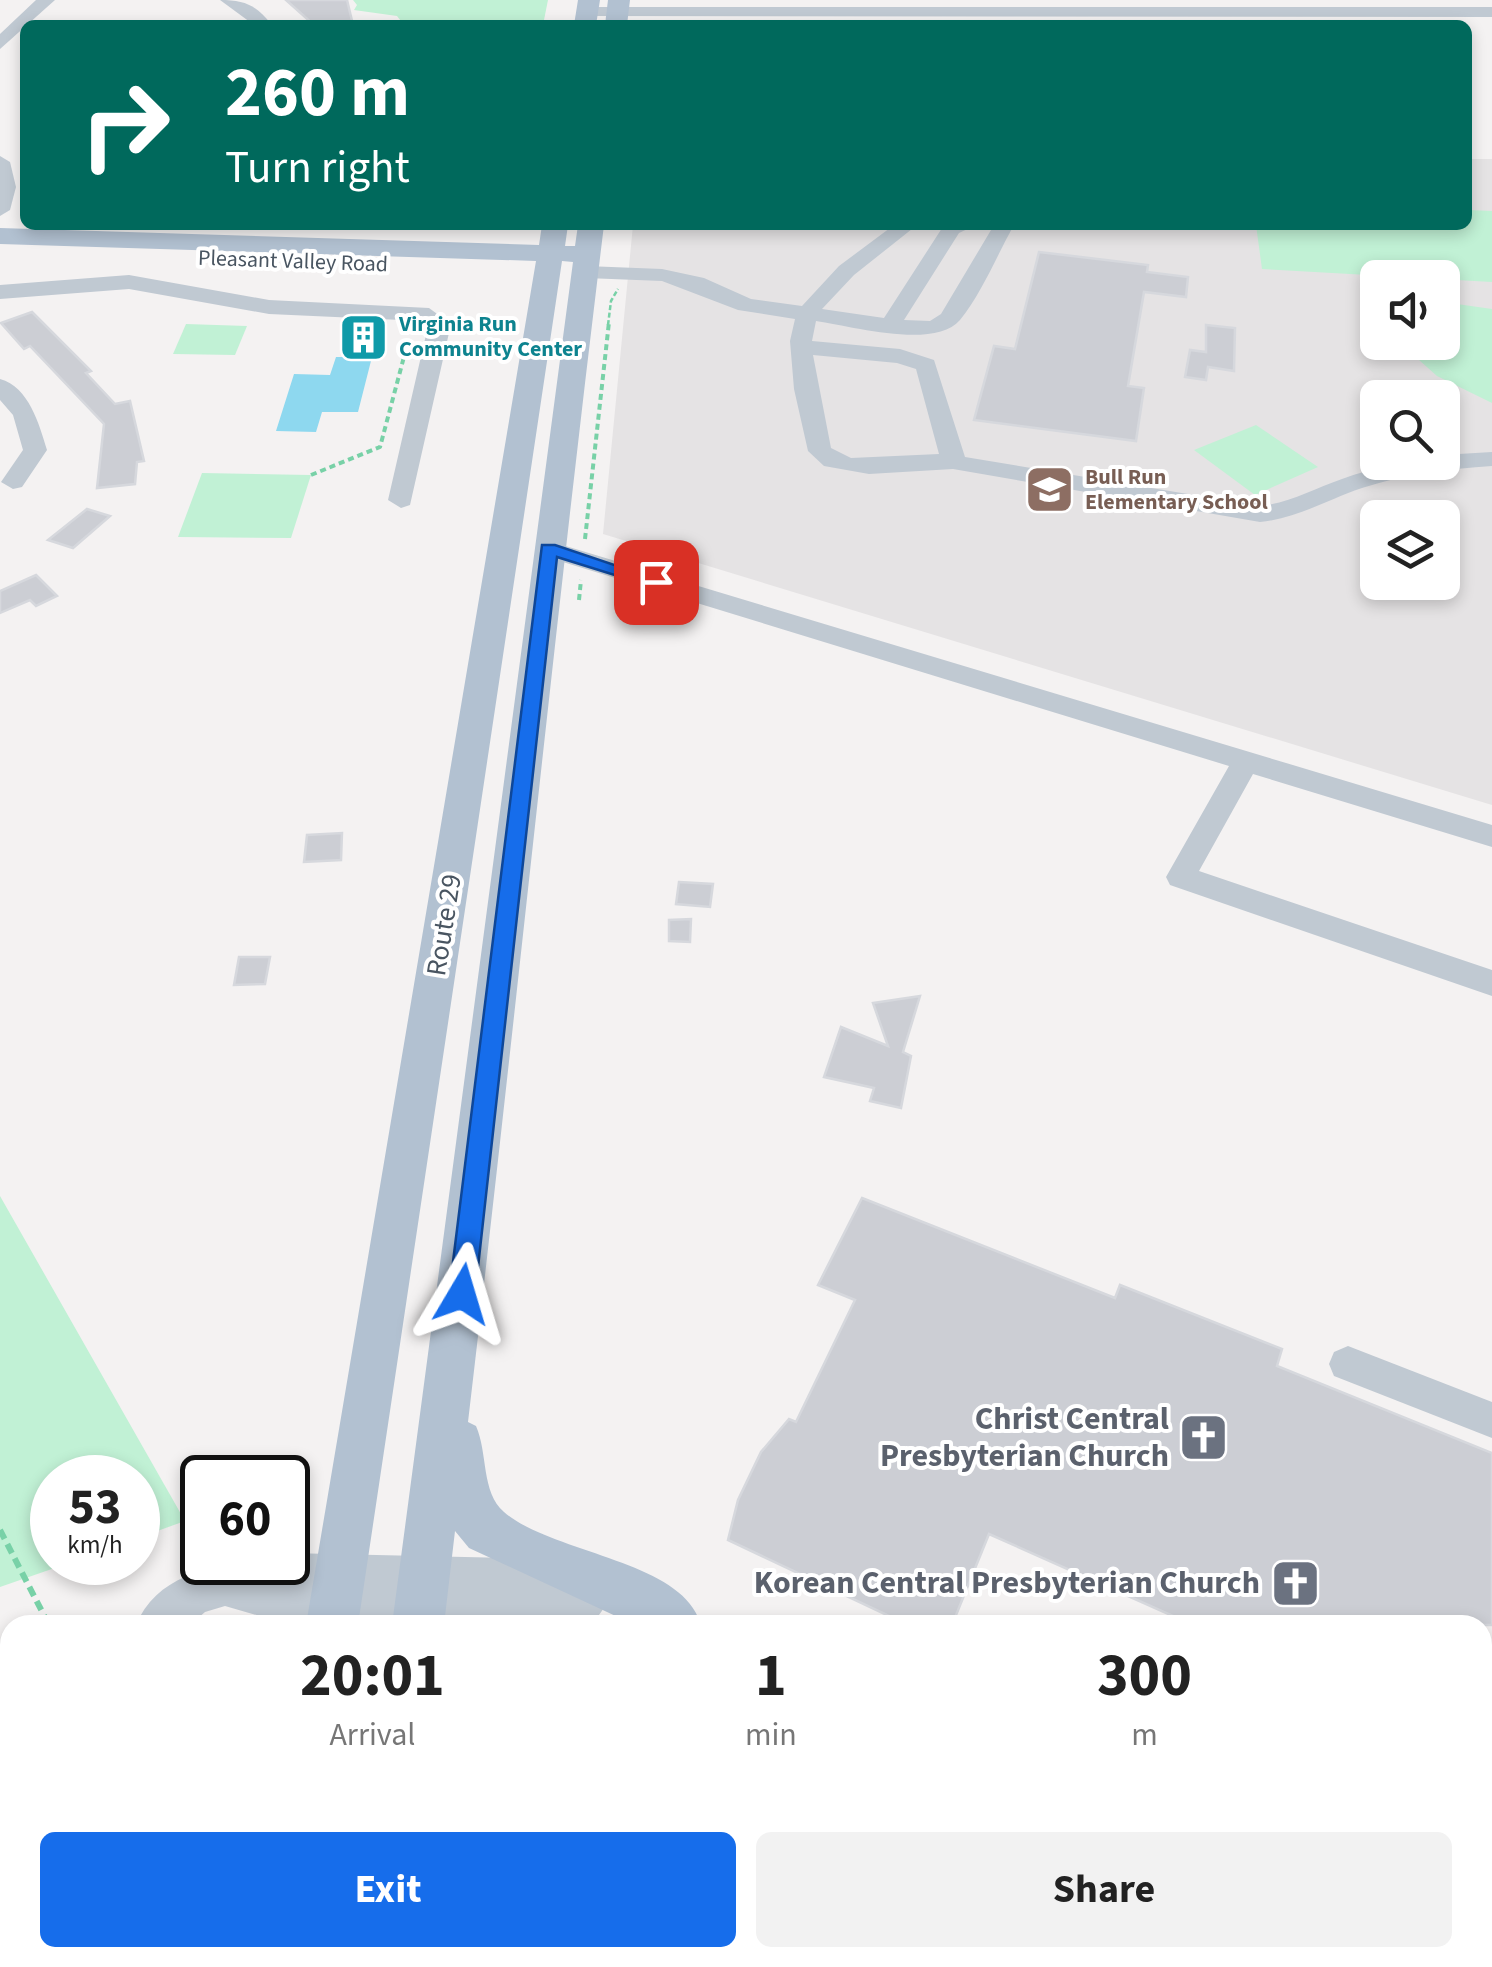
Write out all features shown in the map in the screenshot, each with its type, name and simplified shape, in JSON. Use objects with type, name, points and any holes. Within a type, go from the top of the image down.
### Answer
[{"type":"main road","name":"Route 29","points":[[336,1605],[565,255],[587,230]]},
{"type":"main road","name":"Pleasant Valley Road","points":[[0,236],[565,255]]},
{"type":"main road","name":"Pleasant Valley Road","points":[[0,248],[565,255]]},
{"type":"main road","name":"Route 29","points":[[421,1606],[453,1372],[549,549],[565,255]]},
{"type":"main road","points":[[453,1372],[464,1494],[467,1506],[487,1531],[559,1567],[611,1584],[670,1615]]},
{"type":"street","points":[[25,20],[46,0]]},
{"type":"street","points":[[229,0],[251,11],[259,20]]},
{"type":"street","points":[[587,12],[974,6],[1492,12]]},
{"type":"street","points":[[0,44],[20,25]]},
{"type":"street","points":[[0,162],[6,187],[0,210]]},
{"type":"street","points":[[901,230],[819,296],[809,312],[802,348],[820,450],[827,460],[862,466],[953,459],[970,466],[1260,514],[1289,511],[1365,480]]},
{"type":"street","points":[[890,324],[951,230]]},
{"type":"street","points":[[565,255],[678,278],[746,304],[918,329],[936,327],[950,318],[1001,230]]},
{"type":"street","points":[[0,292],[128,282],[268,307],[429,315],[440,324],[402,500]]},
{"type":"street","points":[[802,348],[900,356],[926,365],[953,459]]},
{"type":"street","points":[[0,386],[24,414],[35,450],[12,482]]},
{"type":"street","points":[[1460,461],[1492,459]]},
{"type":"street","points":[[549,549],[1492,836]]},
{"type":"street","points":[[1246,761],[1181,877],[1492,983]]},
{"type":"street","points":[[1348,1364],[1492,1420]]},
{"type":"street","points":[[421,1606],[537,1582],[653,1615]]},
{"type":"street","points":[[169,1615],[194,1594],[227,1586],[336,1605],[421,1606],[469,1615]]},
{"type":"path","points":[[311,475],[380,447],[410,334]]},
{"type":"path","points":[[399,348],[406,348]]},
{"type":"path","points":[[0,1530],[44,1615]]},
{"type":"shaded area","name":"Bull Run Elementary School","points":[[1472,159],[1492,159],[1492,805],[603,534],[633,230],[1472,230]]},
{"type":"green space","points":[[353,0],[548,0],[544,20],[400,20],[397,16],[354,10],[357,5]]},
{"type":"green space","points":[[1472,210],[1492,211],[1492,282],[1460,280],[1460,260],[1360,260],[1360,275],[1262,269],[1257,230],[1472,230]]},
{"type":"green space","points":[[1460,304],[1492,309],[1492,403],[1460,387],[1460,380],[1437,376],[1419,360],[1460,360]]},
{"type":"green space","points":[[186,324],[247,326],[235,355],[173,354]]},
{"type":"green space","points":[[1256,425],[1318,467],[1255,495],[1194,450]]},
{"type":"green space","points":[[202,473],[311,475],[291,538],[178,537]]},
{"type":"green space","points":[[0,1196],[147,1455],[30,1455],[30,1577],[0,1587]]},
{"type":"green space","points":[[160,1477],[180,1512],[180,1523],[160,1530]]},
{"type":"water","points":[[336,357],[372,357],[358,412],[322,412],[316,432],[276,431],[294,374],[330,375]]},
{"type":"building","points":[[286,0],[347,0],[352,20],[308,20]]},
{"type":"building","points":[[1039,252],[1148,265],[1147,272],[1188,277],[1186,297],[1144,292],[1128,386],[1144,388],[1136,441],[974,420],[994,346],[1015,349]]},
{"type":"building","points":[[32,312],[91,371],[86,373],[115,404],[130,401],[144,461],[137,462],[135,484],[97,488],[104,424],[30,346],[24,349],[1,323]]},
{"type":"building","points":[[1206,325],[1235,328],[1234,371],[1208,367],[1206,380],[1185,377],[1190,350],[1206,352]]},
{"type":"building","points":[[87,509],[110,516],[73,548],[48,540]]},
{"type":"building","points":[[36,575],[57,596],[36,606],[30,600],[0,613],[0,591]]},
{"type":"building","points":[[342,833],[341,860],[304,862],[307,835]]},
{"type":"building","points":[[679,882],[713,884],[710,907],[676,904]]},
{"type":"building","points":[[691,919],[690,942],[669,941],[669,920]]},
{"type":"building","points":[[239,957],[270,957],[265,984],[234,985]]},
{"type":"building","points":[[920,996],[903,1052],[911,1056],[901,1108],[870,1101],[874,1088],[824,1077],[841,1027],[888,1046],[873,1003]]},
{"type":"building","name":"Korean Central Presbyterian Church","points":[[862,1198],[1115,1298],[1120,1285],[1282,1349],[1277,1366],[1492,1453],[1492,1615],[1171,1615],[989,1534],[956,1615],[887,1615],[728,1540],[738,1500],[761,1452],[789,1419],[796,1422],[855,1300],[818,1285]]},
{"type":"place","name":"Virginia Run Community Center","points":[[364,337]]},
{"type":"place","name":"Bull Run Elementary School","points":[[1050,490]]},
{"type":"place","name":"Christ Central Presbyterian Church","points":[[1204,1437]]},
{"type":"place","name":"Korean Central Presbyterian Church","points":[[1295,1583]]},
{"type":"route","points":[[462,1294],[549,549],[656,582]]}]
